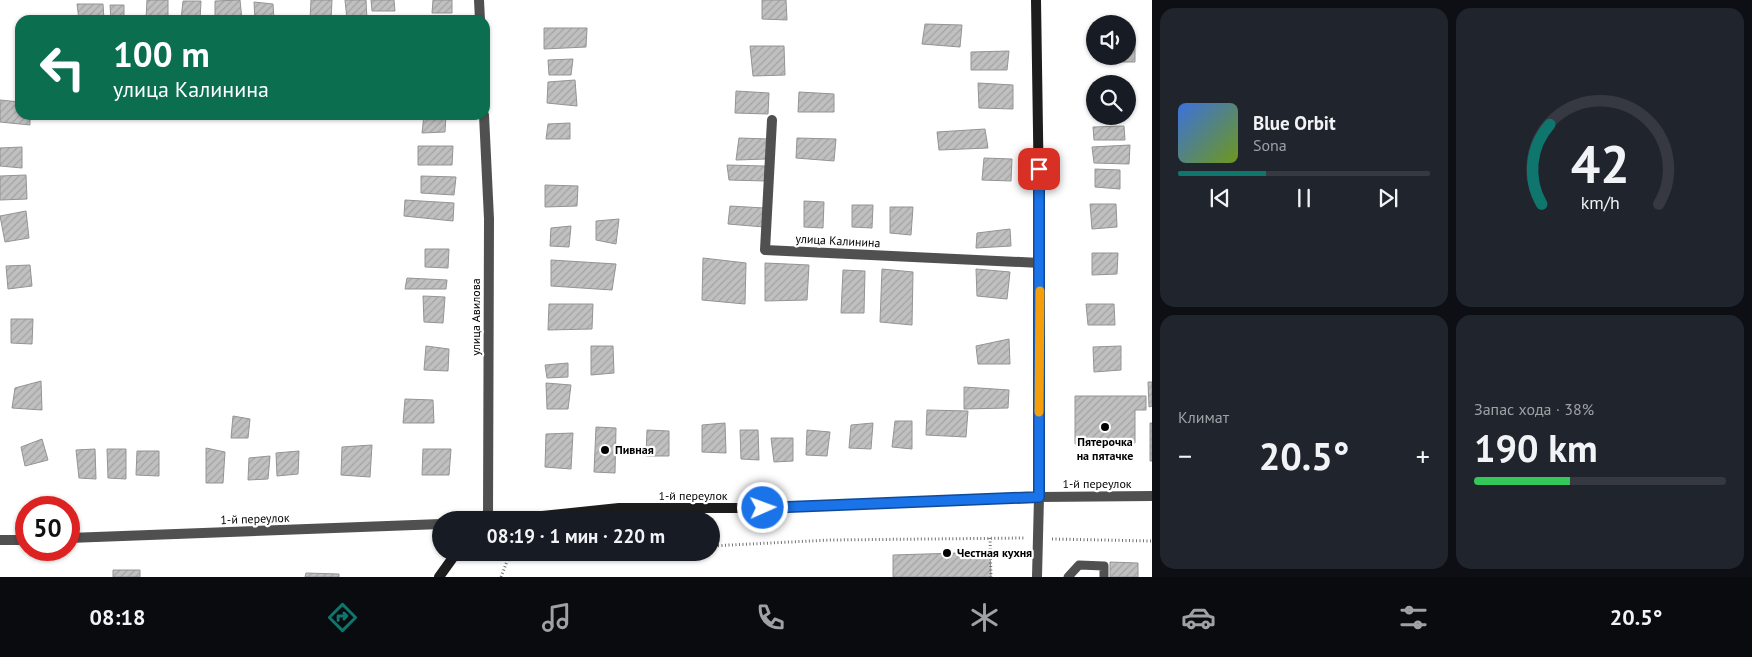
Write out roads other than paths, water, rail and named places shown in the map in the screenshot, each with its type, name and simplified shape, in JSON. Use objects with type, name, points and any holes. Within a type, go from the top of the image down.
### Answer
[{"type":"main road","points":[[1036,0],[1040,262],[1039,497]]},
{"type":"main road","name":"1-й переулок","points":[[590,511],[619,508],[763,508],[1039,497]]},
{"type":"main road","points":[[439,577],[451,561]]},
{"type":"street","points":[[479,0],[480,15]]},
{"type":"street","name":"улица Авилова","points":[[484,120],[489,219],[488,511]]},
{"type":"street","name":"улица Калинина","points":[[772,120],[766,250],[1040,262]]},
{"type":"street","name":"1-й переулок","points":[[1039,497],[1152,496]]},
{"type":"street","points":[[1038,577],[1039,497]]},
{"type":"street","name":"1-й переулок","points":[[80,538],[432,524]]},
{"type":"street","points":[[0,540],[15,540]]},
{"type":"lane","points":[[1068,577],[1079,565],[1104,566],[1104,577]]},
{"type":"place","name":"Пятерочка на пятачке","points":[[1105,427]]},
{"type":"place","name":"Пивная","points":[[605,450]]},
{"type":"place","name":"Честная кухня","points":[[947,553]]}]
